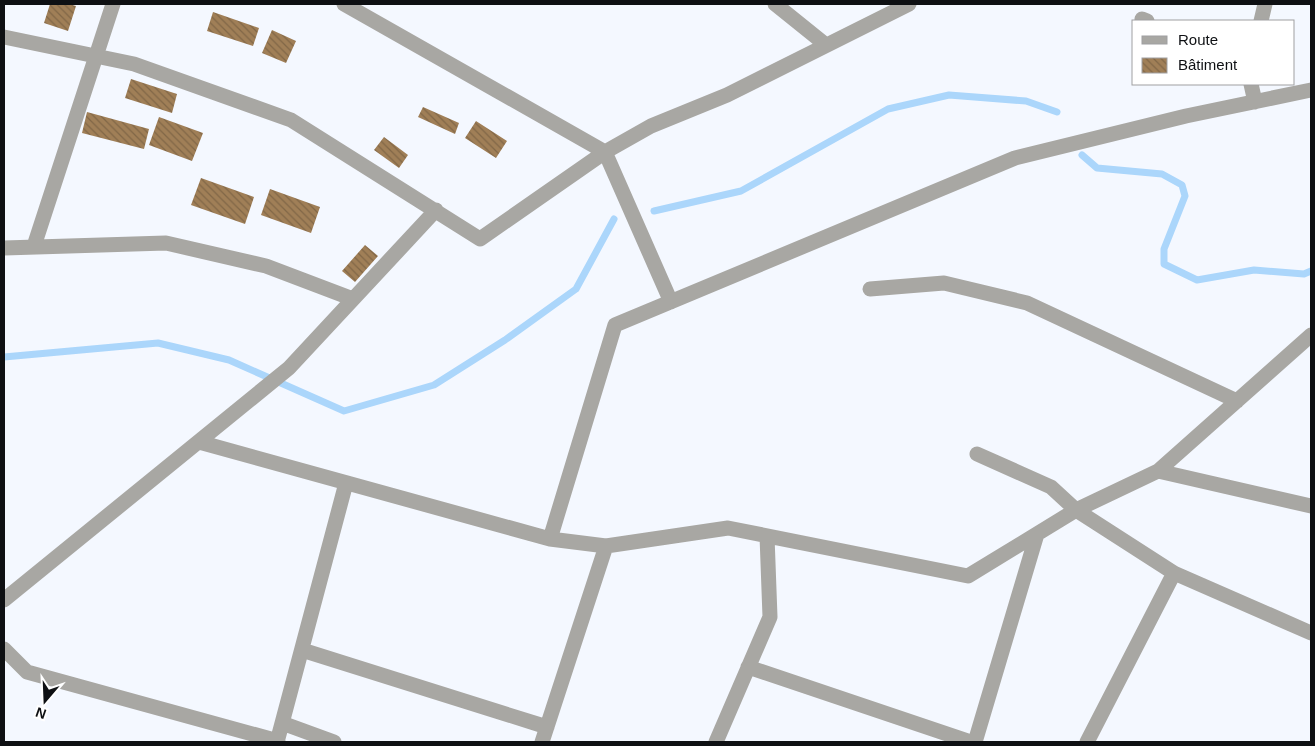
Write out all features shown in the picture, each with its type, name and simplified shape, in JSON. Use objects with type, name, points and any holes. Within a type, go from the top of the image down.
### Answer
[{"type":"street","points":[[34,246],[113,4]]},
{"type":"street","points":[[344,4],[605,152],[670,302]]},
{"type":"street","points":[[775,4],[826,45]]},
{"type":"street","points":[[4,38],[134,64],[291,120],[480,239],[605,152],[651,126],[727,95],[909,4]]},
{"type":"street","points":[[1261,20],[1265,4]]},
{"type":"street","points":[[1251,85],[1255,102]]},
{"type":"street","points":[[550,539],[615,325],[1014,158],[1186,116],[1311,90]]},
{"type":"street","points":[[4,600],[289,368],[436,210]]},
{"type":"street","points":[[4,248],[166,243],[266,266],[353,299]]},
{"type":"street","points":[[870,288],[944,283],[1027,303],[1237,401]]},
{"type":"street","points":[[199,442],[550,539],[606,546],[728,528],[968,576],[1076,510],[1158,471],[1311,335]]},
{"type":"street","points":[[977,454],[1051,487],[1076,510],[1174,573],[1311,633]]},
{"type":"street","points":[[1158,471],[1311,506]]},
{"type":"street","points":[[4,649],[26,672],[278,742],[346,483]]},
{"type":"street","points":[[748,666],[973,742],[1037,534]]},
{"type":"street","points":[[716,742],[770,617],[767,536]]},
{"type":"street","points":[[542,742],[606,546]]},
{"type":"street","points":[[1087,742],[1174,573]]},
{"type":"street","points":[[302,650],[548,727]]},
{"type":"street","points":[[282,724],[334,742]]},
{"type":"building","points":[[50,4],[76,6],[68,31],[44,23]]},
{"type":"building","points":[[213,12],[259,28],[253,46],[207,31]]},
{"type":"building","points":[[272,30],[296,41],[286,63],[262,53]]},
{"type":"building","points":[[131,79],[177,94],[172,113],[125,98]]},
{"type":"building","points":[[423,107],[459,123],[455,134],[418,117]]},
{"type":"building","points":[[87,112],[149,129],[144,149],[82,133]]},
{"type":"building","points":[[159,117],[203,133],[192,161],[149,145]]},
{"type":"building","points":[[476,121],[507,141],[496,158],[465,138]]},
{"type":"building","points":[[384,137],[408,155],[399,168],[374,150]]},
{"type":"building","points":[[201,178],[254,197],[245,224],[191,205]]},
{"type":"building","points":[[270,189],[320,207],[311,233],[261,215]]},
{"type":"building","points":[[365,245],[378,256],[355,282],[342,271]]},
{"type":"waterway","points":[[654,211],[741,191],[888,109],[949,95],[1026,101],[1057,112]]},
{"type":"waterway","points":[[1082,155],[1097,168],[1162,174],[1182,185],[1185,196],[1164,249],[1164,264],[1197,280],[1254,270],[1304,274],[1311,271]]},
{"type":"waterway","points":[[4,357],[158,343],[229,360],[344,411],[434,385],[505,340],[576,289],[614,219]]}]
